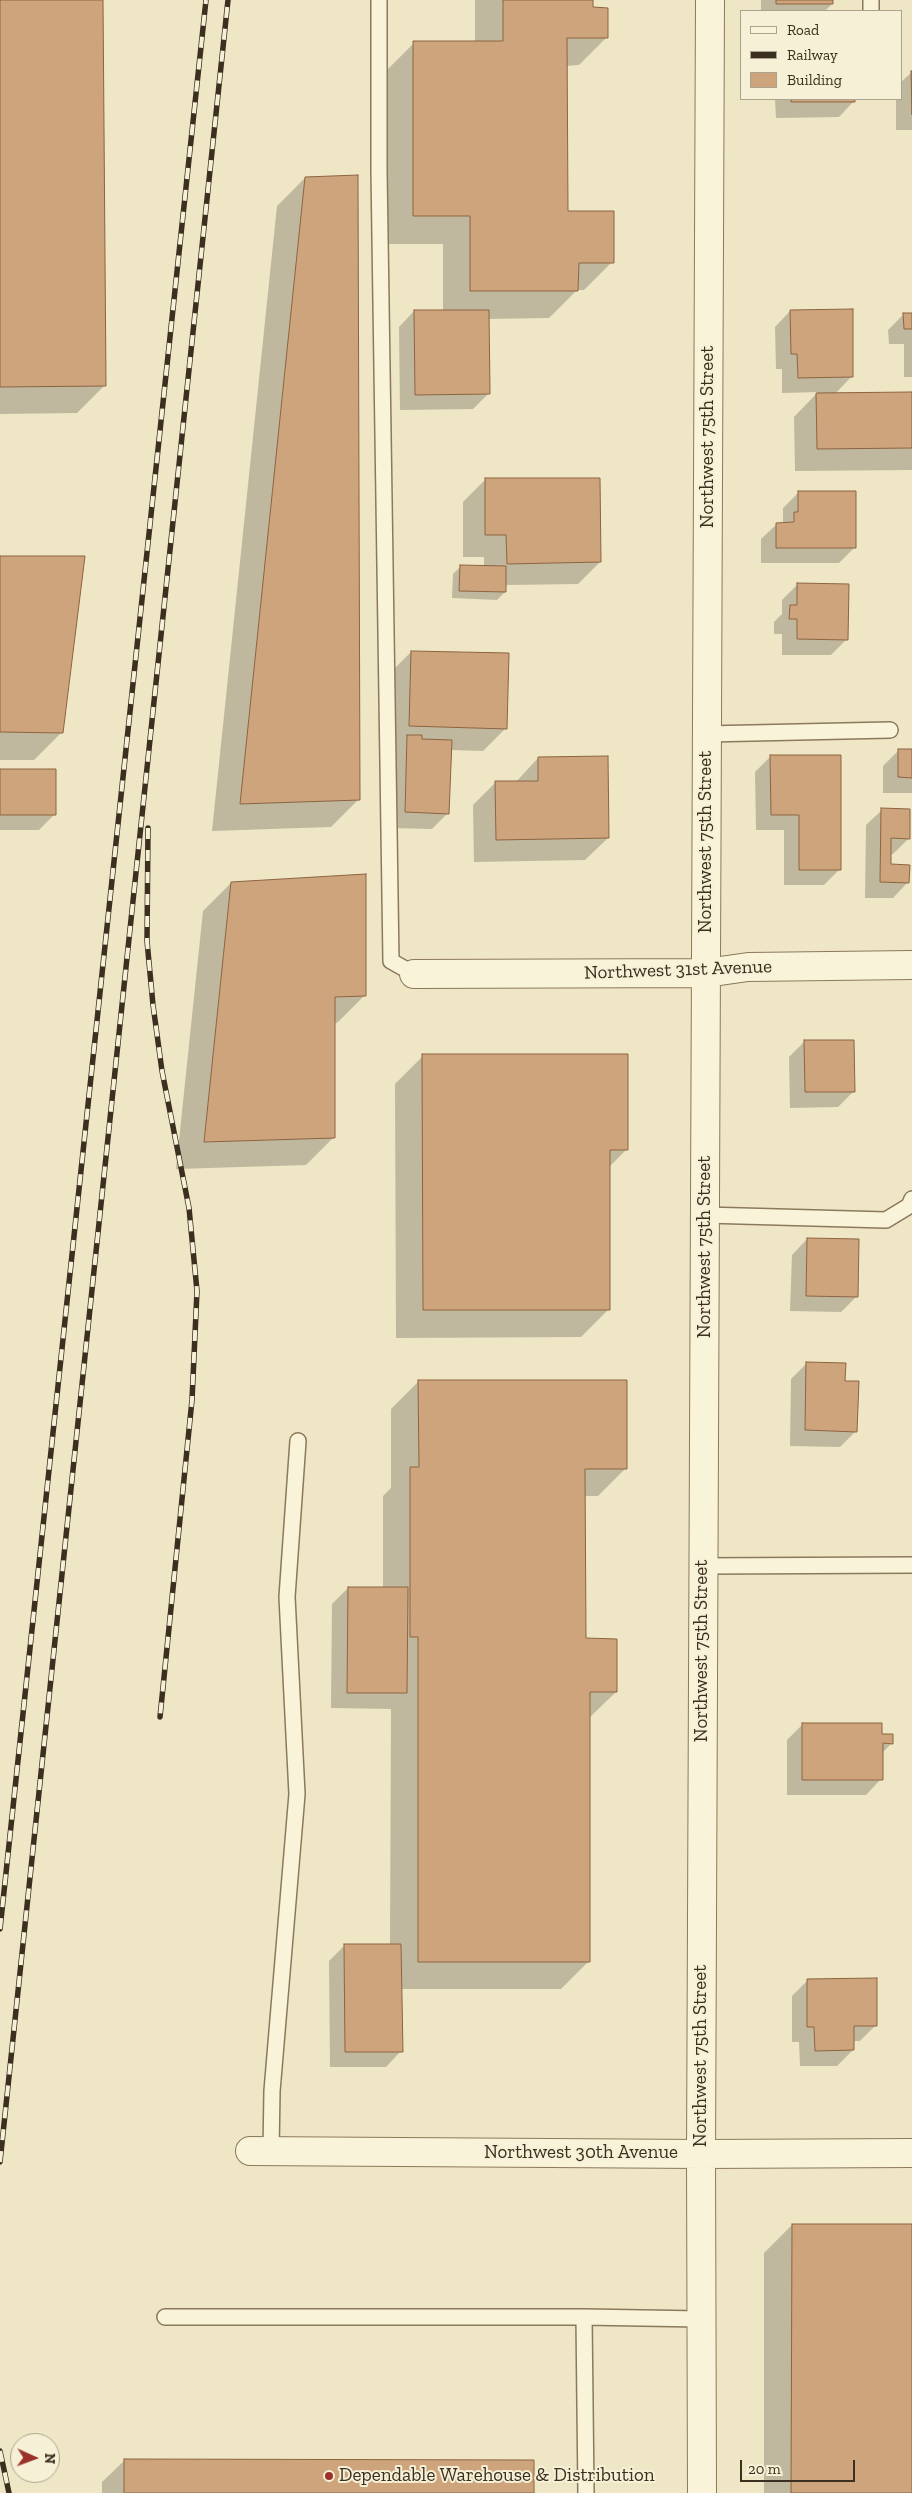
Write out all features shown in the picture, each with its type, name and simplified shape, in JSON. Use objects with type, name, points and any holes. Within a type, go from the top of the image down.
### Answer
[{"type":"street","name":"Northwest 75th Street","points":[[702,2493],[701,2154],[710,0]]},
{"type":"street","name":"Northwest 31st Avenue","points":[[414,974],[706,973],[748,967],[912,965]]},
{"type":"street","name":"Northwest 30th Avenue","points":[[260,2151],[701,2154],[912,2152]]},
{"type":"lane","points":[[379,0],[379,171],[391,961],[414,974]]},
{"type":"lane","points":[[706,734],[890,730]]},
{"type":"lane","points":[[705,1215],[886,1220],[909,1206],[912,1199]]},
{"type":"lane","points":[[260,2151],[272,2091],[297,1794],[287,1597],[298,1441]]},
{"type":"lane","points":[[703,1566],[912,1565]]},
{"type":"lane","points":[[165,2317],[584,2317],[701,2319]]},
{"type":"lane","points":[[584,2317],[586,2493]]},
{"type":"building","points":[[0,0],[103,0],[106,386],[0,387]]},
{"type":"building","points":[[503,0],[593,0],[593,7],[608,8],[608,38],[567,38],[568,211],[614,211],[614,263],[579,263],[578,291],[470,291],[470,216],[413,216],[413,41],[503,41]]},
{"type":"building","points":[[776,0],[833,0],[833,4],[776,4]]},
{"type":"building","points":[[911,71],[912,71],[912,115]]},
{"type":"building","points":[[791,100],[855,100],[855,102],[791,102]]},
{"type":"building","points":[[358,175],[360,800],[240,804],[305,177]]},
{"type":"building","points":[[853,309],[853,377],[798,378],[797,354],[791,354],[790,310]]},
{"type":"building","points":[[414,310],[489,310],[490,394],[415,395]]},
{"type":"building","points":[[903,313],[912,313],[912,329],[904,329]]},
{"type":"building","points":[[912,392],[912,448],[817,449],[816,393]]},
{"type":"building","points":[[485,478],[600,478],[601,562],[507,564],[506,535],[485,535]]},
{"type":"building","points":[[798,491],[856,491],[856,548],[776,548],[776,523],[794,522],[794,512],[798,512]]},
{"type":"building","points":[[0,556],[85,556],[63,733],[0,732]]},
{"type":"building","points":[[460,565],[506,566],[506,592],[459,591]]},
{"type":"building","points":[[797,583],[849,584],[848,640],[797,639],[797,619],[789,619],[790,605],[797,605]]},
{"type":"building","points":[[411,651],[509,653],[507,729],[409,726]]},
{"type":"building","points":[[407,735],[422,735],[422,739],[452,740],[449,814],[405,812]]},
{"type":"building","points":[[898,749],[912,749],[912,778],[898,777]]},
{"type":"building","points":[[770,755],[841,755],[841,870],[799,870],[799,815],[771,815]]},
{"type":"building","points":[[608,756],[609,838],[496,840],[495,781],[538,781],[538,757]]},
{"type":"building","points":[[0,769],[56,769],[56,815],[0,815]]},
{"type":"building","points":[[881,808],[910,809],[910,839],[891,838],[891,864],[910,865],[909,883],[880,882]]},
{"type":"building","points":[[366,874],[366,996],[335,997],[335,1138],[204,1142],[231,882]]},
{"type":"building","points":[[804,1040],[854,1040],[855,1092],[805,1092]]},
{"type":"building","points":[[422,1054],[628,1054],[628,1150],[610,1150],[610,1310],[423,1310]]},
{"type":"building","points":[[807,1238],[859,1239],[858,1297],[806,1296]]},
{"type":"building","points":[[806,1362],[846,1363],[845,1381],[859,1381],[857,1432],[805,1430]]},
{"type":"building","points":[[418,1380],[627,1380],[627,1469],[585,1469],[586,1638],[617,1639],[617,1692],[590,1692],[590,1962],[418,1962],[418,1637],[410,1637],[410,1467],[419,1467]]},
{"type":"building","points":[[348,1587],[408,1587],[407,1693],[347,1693]]},
{"type":"building","points":[[802,1723],[882,1723],[882,1734],[893,1734],[893,1744],[883,1743],[883,1780],[802,1780]]},
{"type":"building","points":[[344,1944],[401,1944],[403,2052],[345,2052]]},
{"type":"building","points":[[877,1978],[877,2026],[854,2026],[854,2050],[815,2051],[814,2027],[807,2027],[807,1979]]},
{"type":"building","points":[[792,2224],[912,2224],[912,2493],[791,2493]]},
{"type":"building","name":"Dependable Warehouse & Distribution","points":[[124,2459],[534,2460],[534,2493],[124,2493]]},
{"type":"railway","points":[[0,1929],[206,0]]},
{"type":"railway","points":[[0,2162],[228,0]]},
{"type":"railway","points":[[148,828],[147,941],[153,1005],[162,1071],[189,1208],[197,1291],[192,1400],[160,1717]]},
{"type":"railway","points":[[0,2451],[9,2493]]},
{"type":"place","name":"Dependable Warehouse & Distribution","points":[[329,2476]]}]
